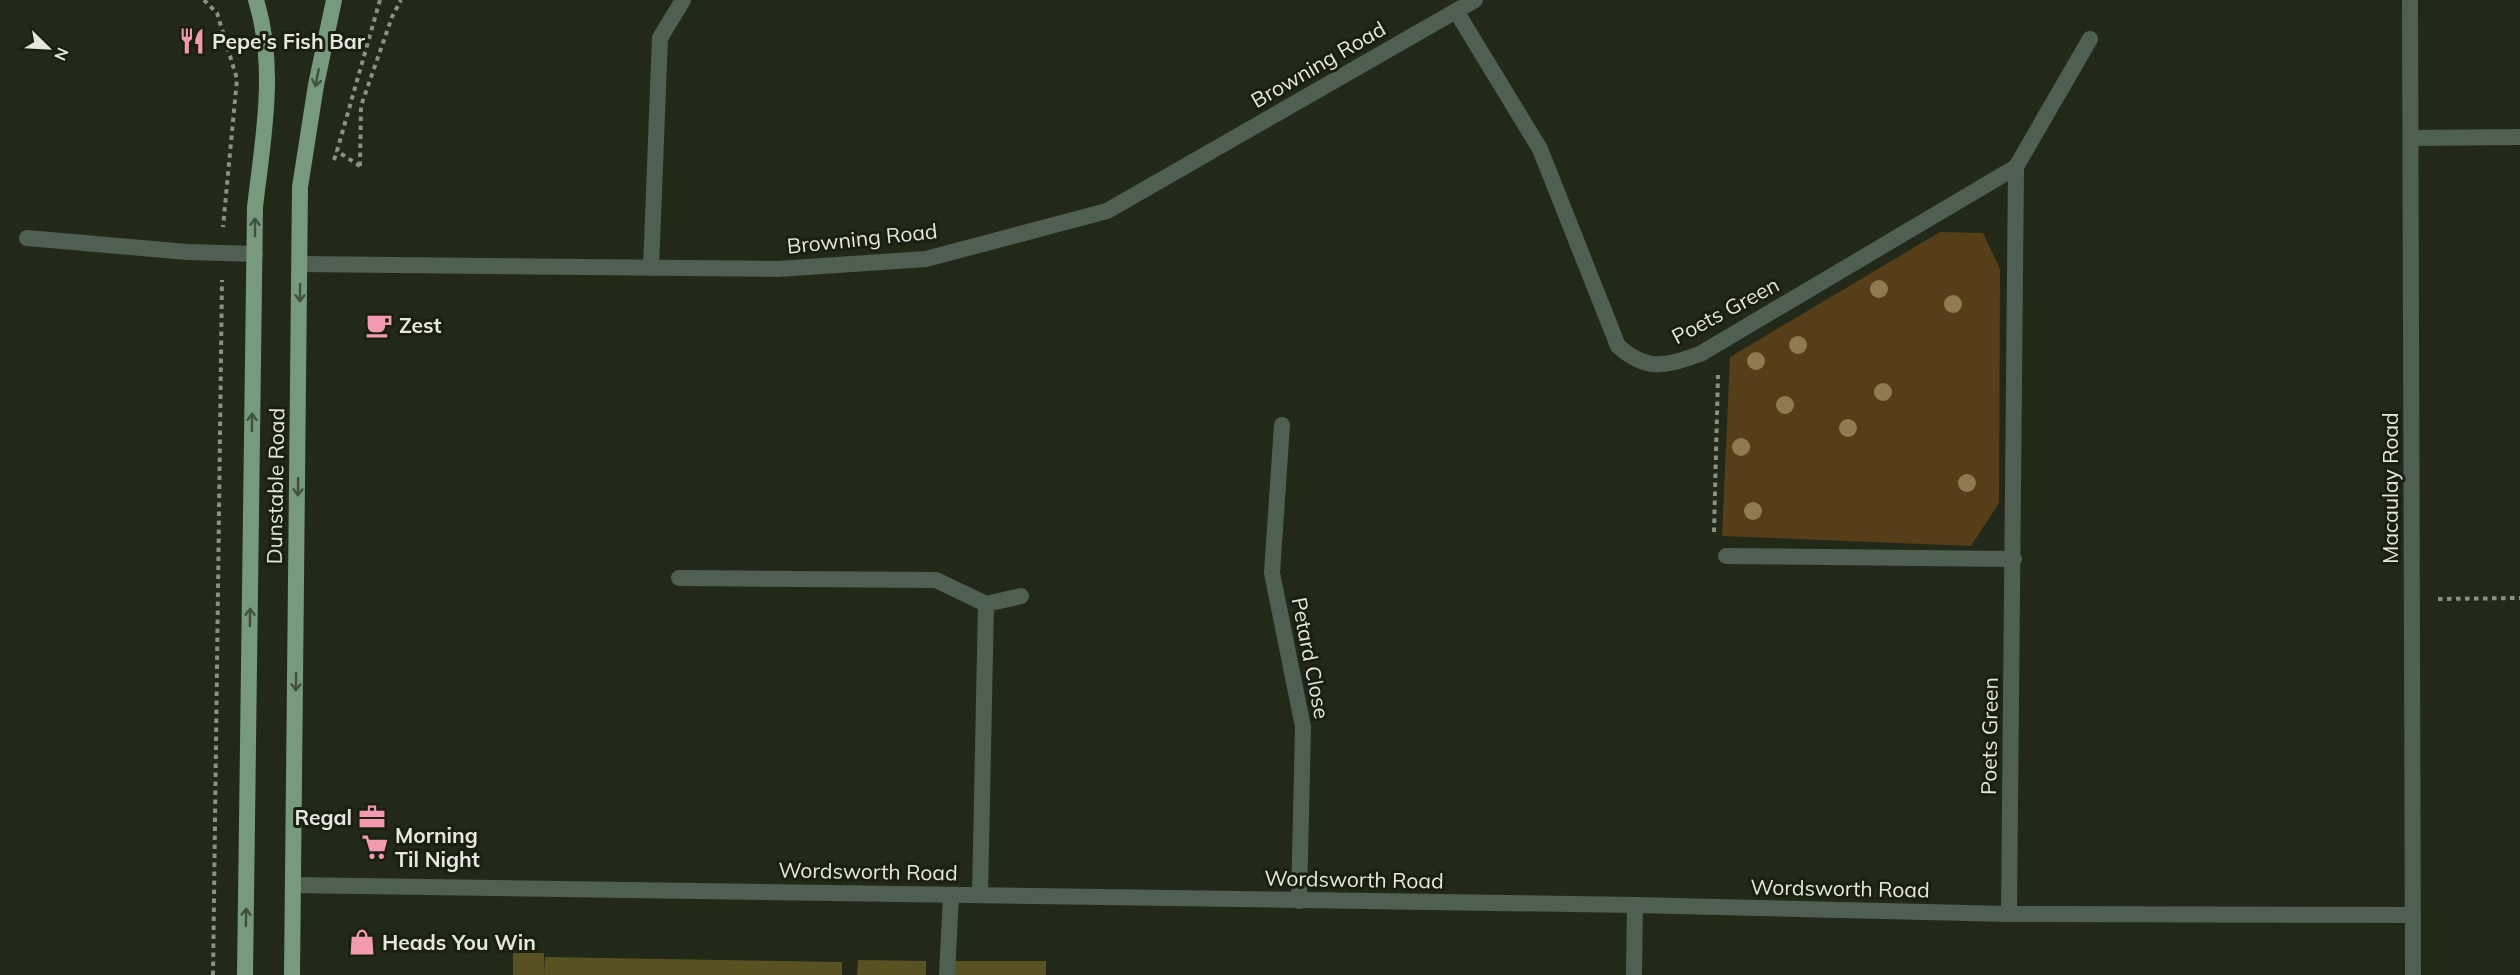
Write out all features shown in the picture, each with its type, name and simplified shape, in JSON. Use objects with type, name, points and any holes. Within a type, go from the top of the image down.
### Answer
[{"type":"main road","name":"Dunstable Road","points":[[245,975],[255,207],[268,93],[264,27],[256,0]]},
{"type":"main road","name":"Dunstable Road","points":[[292,975],[300,187],[316,85],[334,0]]},
{"type":"street","points":[[651,268],[660,38],[683,0]]},
{"type":"street","name":"Browning Road","points":[[300,264],[778,269],[926,259],[1107,211],[1475,0]]},
{"type":"street","name":"Macaulay Road","points":[[2410,0],[2413,975]]},
{"type":"street","name":"Poets Green","points":[[1456,11],[1540,149],[1618,345],[1630,356],[1655,365],[1669,365],[1700,354],[2016,167],[2090,39]]},
{"type":"street","points":[[2411,138],[2520,137]]},
{"type":"street","name":"Poets Green","points":[[2008,914],[2014,559],[2016,167]]},
{"type":"street","points":[[27,238],[188,252],[255,254]]},
{"type":"street","name":"Petard Close","points":[[1282,425],[1272,573],[1303,728],[1299,901]]},
{"type":"street","points":[[1726,556],[2014,559]]},
{"type":"street","points":[[679,578],[936,580],[986,604],[1020,596]]},
{"type":"street","points":[[980,896],[986,604]]},
{"type":"street","name":"Wordsworth Road","points":[[293,885],[1635,905],[2008,914],[2413,915]]},
{"type":"street","points":[[947,975],[951,895]]},
{"type":"street","points":[[1634,975],[1635,905]]},
{"type":"path","points":[[203,0],[217,13],[237,79],[223,219],[213,975]]},
{"type":"path","points":[[380,0],[338,151],[360,166],[361,106],[392,17],[401,0]]},
{"type":"path","points":[[1719,342],[1714,539],[1726,556]]},
{"type":"path","points":[[2431,599],[2520,598]]},
{"type":"shaded area","points":[[1940,232],[1983,233],[2000,269],[1999,503],[1971,546],[1722,536],[1730,357]]},
{"type":"building","points":[[513,953],[544,953],[544,975],[513,975]]},
{"type":"building","points":[[545,957],[842,962],[842,975],[544,975]]},
{"type":"building","points":[[858,960],[926,961],[926,975],[857,975]]},
{"type":"building","points":[[951,961],[1046,961],[1046,975],[950,975]]},
{"type":"place","name":"Pepe's Fish Bar","points":[[192,41]]},
{"type":"place","name":"Zest","points":[[379,325]]},
{"type":"place","name":"Regal","points":[[372,817]]},
{"type":"place","name":"Morning Til Night","points":[[375,847]]},
{"type":"place","name":"Heads You Win","points":[[362,942]]}]
